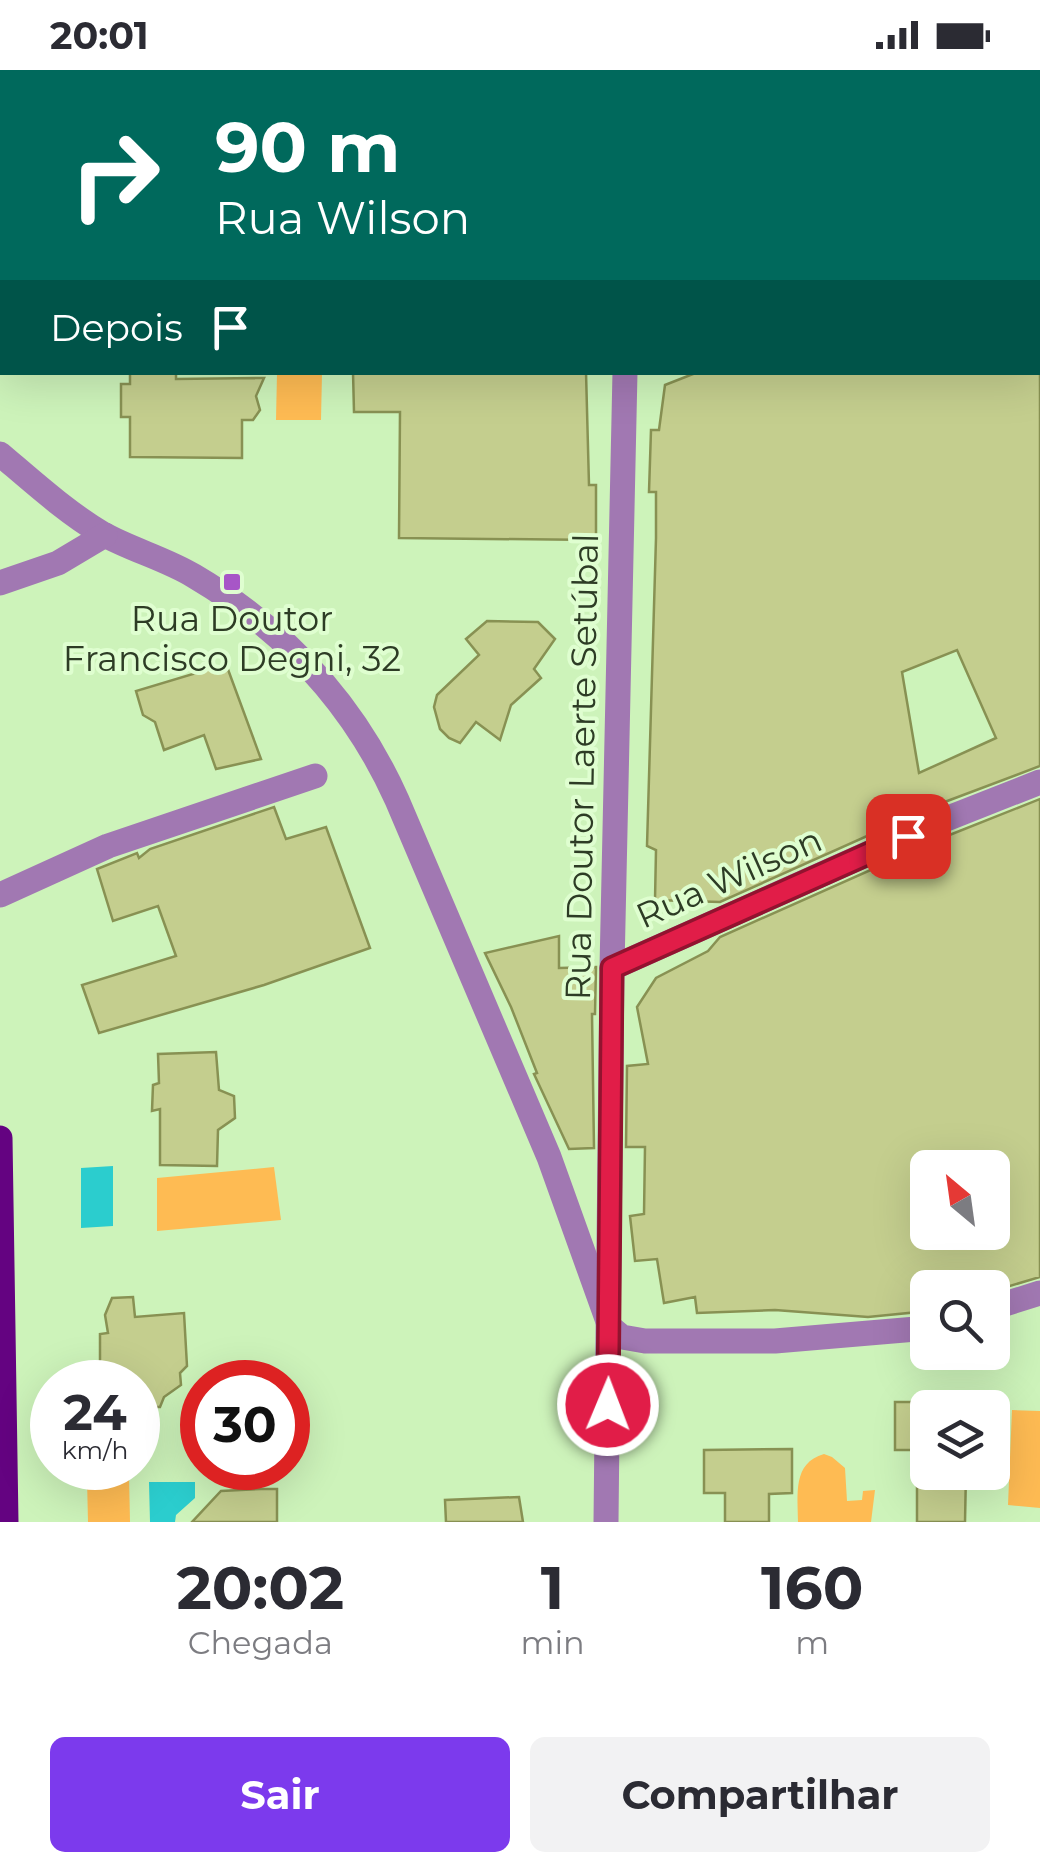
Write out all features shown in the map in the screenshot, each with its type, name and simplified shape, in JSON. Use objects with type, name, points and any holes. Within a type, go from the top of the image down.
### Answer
[{"type":"main road","points":[[0,1138],[6,1522]]},
{"type":"street","name":"Rua Doutor Laerte Setúbal","points":[[606,1522],[612,968],[625,375]]},
{"type":"street","points":[[0,454],[60,504],[104,534],[192,574],[258,619],[290,645],[350,713],[390,783],[549,1157],[610,1327],[622,1337],[645,1341],[775,1341],[910,1330]]},
{"type":"street","points":[[0,583],[58,563],[104,534]]},
{"type":"street","points":[[0,895],[108,846],[315,776]]},
{"type":"street","name":"Rua Wilson","points":[[612,968],[941,821],[1040,782]]},
{"type":"street","points":[[1010,1302],[1040,1293]]},
{"type":"shaded area","points":[[277,375],[322,375],[321,420],[276,420]]},
{"type":"shaded area","points":[[274,1167],[281,1220],[157,1231],[157,1178]]},
{"type":"shaded area","points":[[1012,1410],[1040,1411],[1040,1508],[1008,1505]]},
{"type":"shaded area","points":[[824,1454],[845,1468],[847,1501],[862,1500],[863,1491],[875,1490],[871,1522],[798,1522],[802,1472],[814,1458]]},
{"type":"shaded area","points":[[87,1490],[129,1490],[130,1522],[88,1522]]},
{"type":"water","points":[[113,1166],[113,1226],[81,1228],[81,1168]]},
{"type":"water","points":[[160,1482],[180,1482],[180,1490],[195,1490],[195,1498],[176,1515],[175,1522],[150,1522],[149,1490],[160,1490]]},
{"type":"building","points":[[130,375],[264,378],[256,396],[260,410],[253,420],[242,420],[242,458],[130,457],[130,417],[121,417],[121,384],[130,384]]},
{"type":"building","points":[[353,375],[586,375],[589,485],[596,485],[596,540],[399,538],[400,412],[354,412]]},
{"type":"building","points":[[690,375],[1040,375],[1040,766],[934,806],[720,902],[655,900],[656,850],[647,846],[656,538],[656,492],[649,492],[651,430],[659,430],[665,385]],"holes":[[[957,650],[996,738],[919,773],[902,672]]]},
{"type":"building","points":[[487,621],[538,622],[555,639],[534,669],[541,678],[511,705],[500,740],[476,722],[460,743],[440,729],[434,707],[437,695],[479,655],[466,639]]},
{"type":"building","points":[[226,664],[261,759],[216,769],[204,735],[164,750],[155,722],[143,715],[136,691]]},
{"type":"building","points":[[1040,799],[1040,1277],[1010,1286],[1010,1270],[910,1270],[910,1313],[868,1317],[775,1310],[697,1313],[695,1297],[664,1303],[657,1259],[635,1261],[630,1216],[644,1214],[645,1147],[626,1147],[627,1066],[648,1064],[637,1007],[656,978],[708,951],[720,937]]},
{"type":"building","points":[[274,807],[286,839],[326,827],[370,948],[264,985],[99,1033],[82,985],[176,956],[158,906],[113,921],[97,869],[137,853],[139,858],[150,849]]},
{"type":"building","points":[[559,936],[559,968],[596,967],[592,1014],[594,1148],[569,1149],[485,953]]},
{"type":"building","points":[[216,1052],[219,1090],[234,1096],[235,1118],[218,1130],[217,1166],[160,1165],[160,1109],[152,1111],[153,1085],[159,1083],[158,1054]]},
{"type":"building","points":[[133,1297],[135,1317],[184,1313],[187,1360],[180,1360],[180,1386],[164,1397],[160,1407],[160,1360],[100,1360],[100,1334],[108,1333],[105,1315],[112,1298]]},
{"type":"building","points":[[895,1402],[910,1402],[910,1450],[895,1450]]},
{"type":"building","points":[[792,1449],[792,1493],[769,1494],[769,1522],[725,1522],[725,1493],[704,1493],[704,1450]]},
{"type":"building","points":[[277,1490],[277,1522],[192,1522],[221,1491]]},
{"type":"building","points":[[917,1490],[966,1490],[965,1522],[917,1522]]},
{"type":"building","points":[[519,1497],[523,1522],[446,1522],[445,1500]]},
{"type":"place","name":"Rua Doutor Francisco Degni, 32","points":[[232,582]]},
{"type":"route","points":[[608,1405],[612,968],[908,836]]}]
